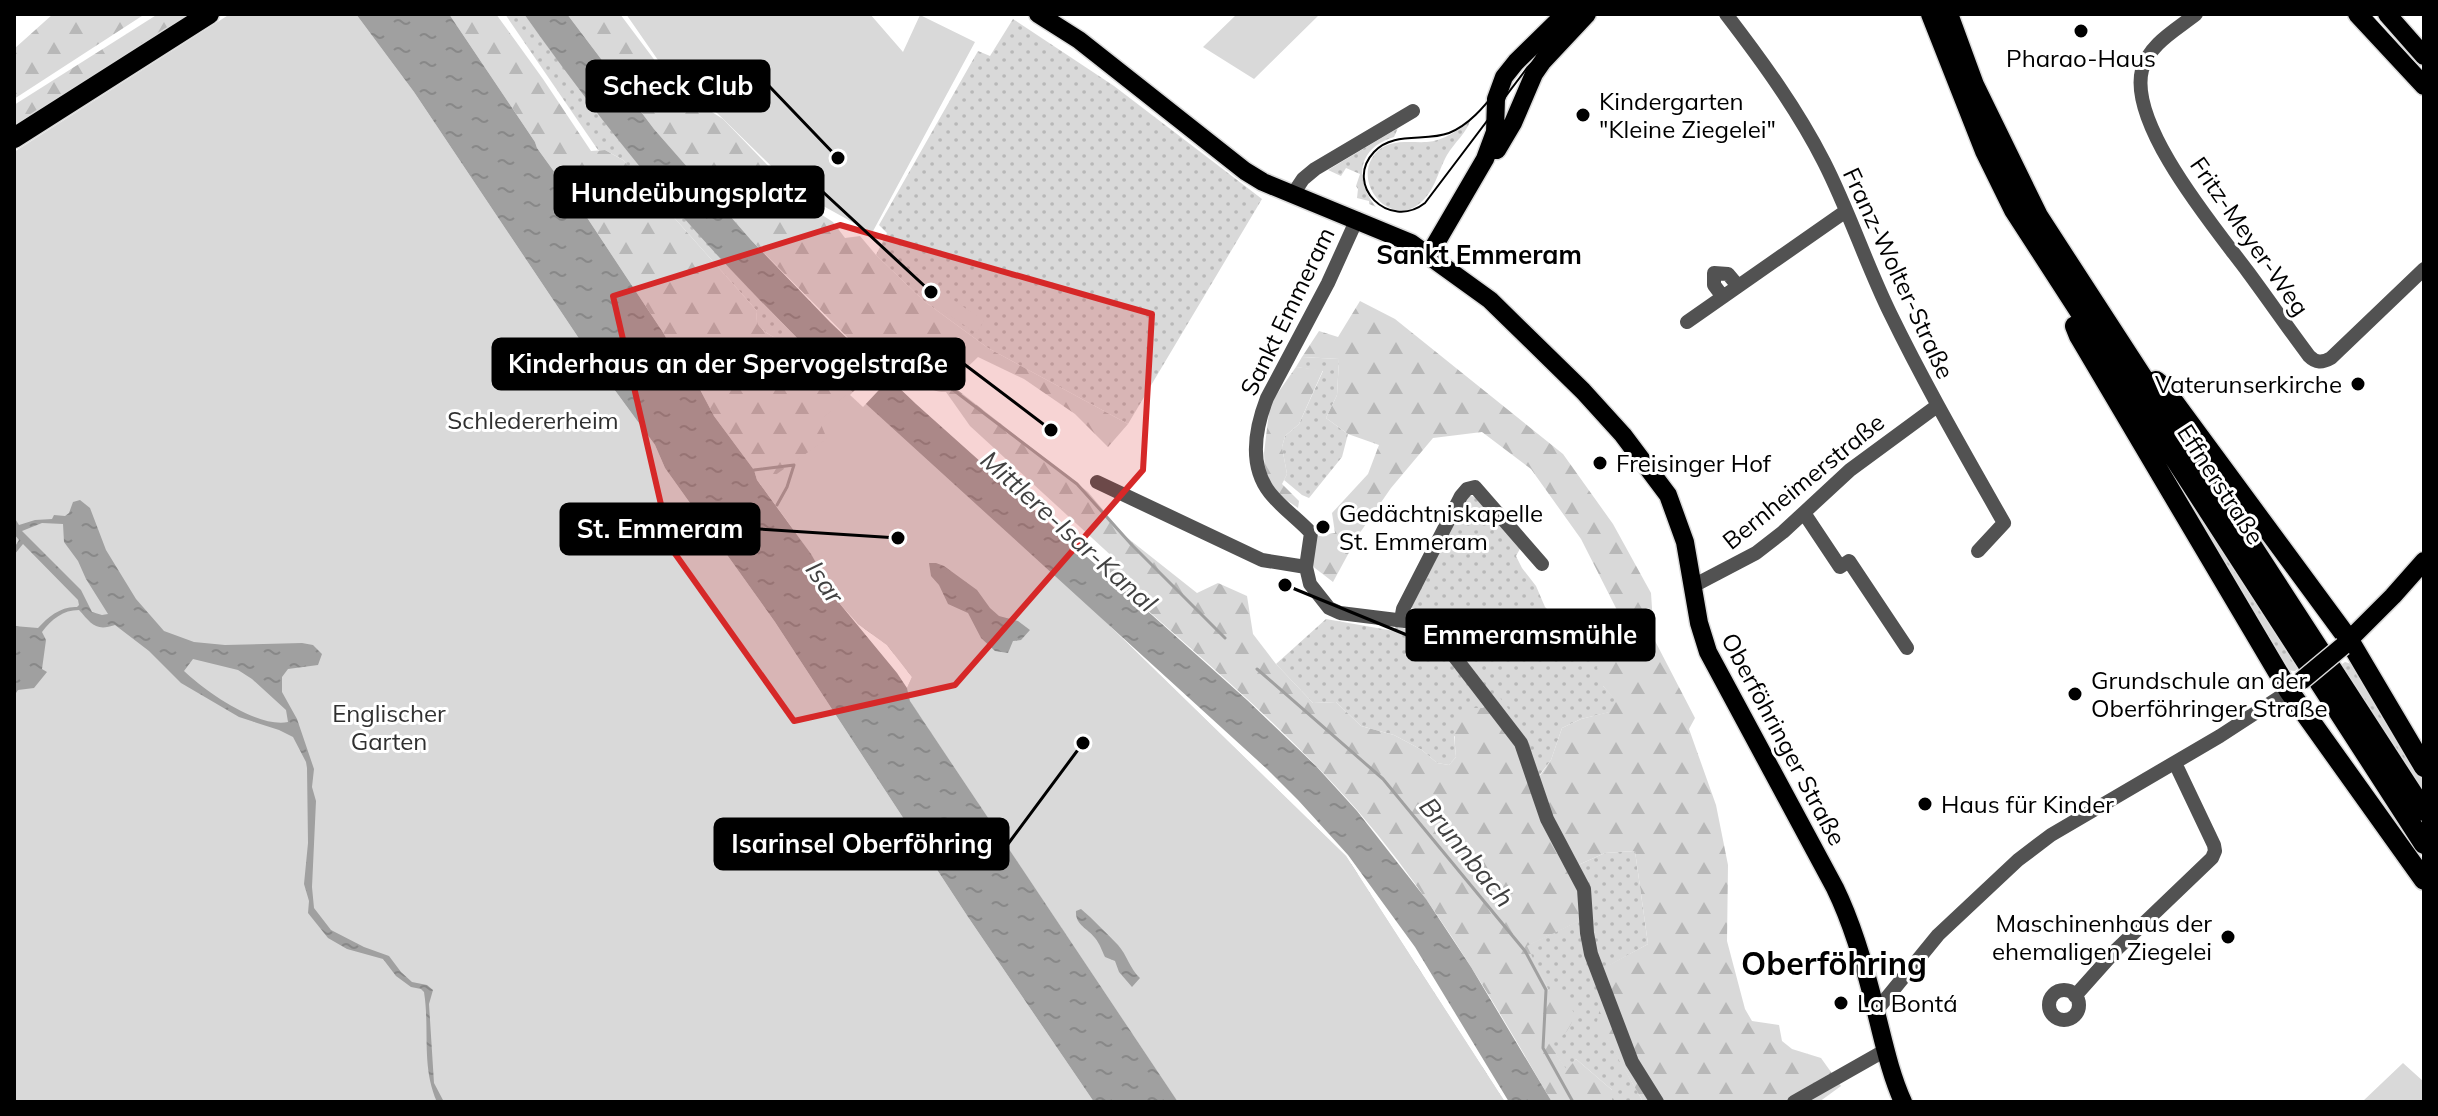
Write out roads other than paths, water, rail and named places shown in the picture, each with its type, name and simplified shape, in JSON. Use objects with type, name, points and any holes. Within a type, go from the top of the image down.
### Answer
[{"type":"highway","points":[[14,138],[209,14]]},
{"type":"highway","name":"Effnerstraße","points":[[1931,14],[1985,151],[2014,210],[2424,844]]},
{"type":"highway","name":"Effnerstraße","points":[[1948,14],[1974,85],[2038,216],[2424,811]]},
{"type":"highway","points":[[2062,285],[2079,336],[2295,686],[2424,880]]},
{"type":"highway","points":[[2131,361],[2162,386],[2346,643],[2424,767]]},
{"type":"main road","name":"Oberföhringer Straße","points":[[1038,14],[1079,40],[1245,171],[1263,182],[1411,243],[1429,255],[1490,300],[1623,435],[1668,495],[1685,542],[1699,623],[1708,652],[1848,915],[1876,1011],[1884,1051],[1903,1102]]},
{"type":"main road","points":[[1429,255],[1485,159],[1495,132],[1500,87],[1509,70],[1565,14]]},
{"type":"main road","points":[[1485,159],[1496,152],[1523,110],[1534,74],[1543,61],[1587,14]]},
{"type":"main road","points":[[2357,14],[2424,86]]},
{"type":"main road","points":[[2387,14],[2424,56]]},
{"type":"main road","points":[[1496,106],[1505,115],[1523,110]]},
{"type":"main road","points":[[2295,686],[2346,643],[2424,561]]},
{"type":"street","name":"Franz-Wolter-Straße","points":[[1726,14],[1783,93],[1824,163],[1885,303],[1937,406],[2004,523],[1978,551]]},
{"type":"street","name":"Fritz-Meyer-Weg","points":[[2196,14],[2157,44],[2147,58],[2141,75],[2144,107],[2160,145],[2182,182],[2309,356],[2318,362],[2331,358],[2424,269]]},
{"type":"street","points":[[1293,194],[1303,179],[1315,169],[1413,111]]},
{"type":"street","points":[[1687,322],[1846,211]]},
{"type":"street","name":"Sankt Emmeram","points":[[1357,219],[1259,418],[1256,459],[1261,476],[1269,491],[1311,533],[1306,567],[1310,584],[1329,608],[1340,613],[1413,622],[1444,643],[1521,743],[1547,819],[1584,889],[1591,954],[1632,1062],[1657,1102]]},
{"type":"street","points":[[1723,297],[1714,285],[1714,273],[1728,274],[1738,286]]},
{"type":"street","name":"Bernheimerstraße","points":[[1693,586],[1756,553],[1873,451],[1937,406]]},
{"type":"street","points":[[1097,482],[1262,560],[1306,567]]},
{"type":"street","points":[[1401,620],[1410,595],[1467,489],[1475,487],[1542,564]]},
{"type":"street","points":[[1804,513],[1840,567],[1849,561],[1907,648]]},
{"type":"street","points":[[1876,1011],[1938,935],[2018,860],[2051,835],[2272,704],[2295,686]]},
{"type":"street","points":[[2075,996],[2117,949],[2212,858],[2214,845],[2175,763]]},
{"type":"street","points":[[1794,1102],[1884,1051]]},
{"type":"water","name":"Isar","points":[[356,14],[449,14],[537,148],[584,213],[676,357],[686,363],[714,416],[811,554],[840,604],[897,673],[907,688],[910,701],[1178,1102],[1094,1102],[968,917],[775,622],[665,468],[655,445],[614,389],[606,384],[584,346],[414,92]]},
{"type":"water","points":[[524,14],[567,14],[654,129],[751,240],[830,322],[916,404],[1247,700],[1316,766],[1357,811],[1426,899],[1552,1102],[1509,1102],[1415,947],[1348,855],[1267,769],[832,373],[775,315],[641,168]]},
{"type":"water","points":[[80,500],[90,508],[106,550],[136,599],[164,631],[194,642],[225,645],[302,643],[313,645],[322,654],[318,665],[288,669],[282,677],[282,692],[297,719],[314,769],[314,908],[331,930],[389,956],[412,982],[427,985],[433,990],[429,1004],[434,1083],[444,1102],[437,1102],[429,1075],[424,992],[396,976],[383,959],[347,949],[328,938],[308,913],[309,901],[304,884],[308,843],[307,768],[293,737],[239,717],[181,683],[149,651],[115,625],[98,627],[79,610],[58,616],[42,632],[46,640],[42,669],[47,672],[34,688],[14,693],[14,626],[38,628],[55,613],[79,605],[78,600],[23,544],[14,555],[19,540],[14,534],[14,517],[19,525],[52,519],[54,515],[65,516],[73,502]],"holes":[[[42,523],[63,524],[64,542],[108,614],[92,612],[81,590],[22,531]],[[193,659],[238,670],[252,679],[286,710],[288,722],[262,720],[233,707],[205,689],[184,671]]]},
{"type":"water","points":[[929,563],[944,566],[977,590],[999,616],[1018,621],[1030,630],[1021,640],[1013,641],[1008,653],[995,651],[981,638],[968,613],[948,604],[931,576]]},
{"type":"water","points":[[1081,909],[1121,949],[1140,978],[1132,987],[1119,972],[1115,961],[1105,957],[1097,940],[1079,923],[1076,911]]},
{"type":"waterway","name":"Brunnbach","points":[[918,379],[927,370],[1077,484],[1131,544],[1225,638]]},
{"type":"waterway","name":"Brunnbach","points":[[751,473],[754,470],[794,465],[777,505]]},
{"type":"waterway","name":"Brunnbach","points":[[1257,669],[1383,779],[1525,951],[1546,990],[1543,1048],[1573,1102]]},
{"type":"tram line","points":[[1572,14],[1467,122],[1440,136],[1390,141],[1374,152],[1366,165],[1364,178],[1374,200],[1385,208],[1397,211],[1411,210],[1425,203],[1527,68],[1580,14]]},
{"type":"tram line","points":[[2369,14],[2424,74]]},
{"type":"place","name":"Pharao-Haus","points":[[2081,31]]},
{"type":"place","name":"Kindergarten \"Kleine Ziegelei\"","points":[[1583,115]]},
{"type":"place","name":"Scheck Club","points":[[838,158]]},
{"type":"place","name":"Hundeübungsplatz","points":[[931,292]]},
{"type":"place","name":"Vaterunserkirche","points":[[2358,384]]},
{"type":"place","name":"Kinderhaus an der Spervogelstraße","points":[[1051,430]]},
{"type":"place","name":"Freisinger Hof","points":[[1600,463]]},
{"type":"place","name":"Gedächtniskapelle St. Emmeram","points":[[1323,527]]},
{"type":"place","name":"St. Emmeram","points":[[898,538]]},
{"type":"place","name":"Emmeramsmühle","points":[[1285,585]]},
{"type":"place","name":"Grundschule an der Oberföhringer Straße","points":[[2075,694]]},
{"type":"place","name":"Isarinsel Oberföhring","points":[[1083,743]]},
{"type":"place","name":"Haus für Kinder","points":[[1925,804]]},
{"type":"place","name":"Maschinenhaus der ehemaligen Ziegelei","points":[[2228,937]]},
{"type":"place","name":"La Bontá","points":[[1841,1003]]},
{"type":"district","name":"Sankt Emmeram","points":[[1479,254]]},
{"type":"district","name":"Oberföhring","points":[[1834,963]]},
{"type":"park label","name":"Schledererheim","points":[[533,420]]},
{"type":"park label","name":"Englischer Garten","points":[[389,727]]},
{"type":"water label","name":"Mittlere-Isar-Kanal","points":[[1069,531]]}]
